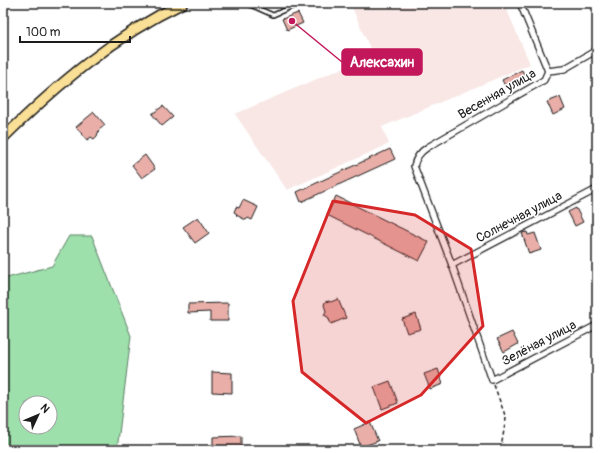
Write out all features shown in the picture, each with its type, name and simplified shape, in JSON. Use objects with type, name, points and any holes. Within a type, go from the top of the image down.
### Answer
[{"type":"main road","points":[[3,138],[39,102],[79,69],[138,27],[183,3]]},
{"type":"street","points":[[520,3],[548,71]]},
{"type":"street","name":"Весенняя улица","points":[[452,265],[414,166],[420,152],[544,80],[548,71],[564,69],[597,50]]},
{"type":"street","name":"Солнечная улица","points":[[452,265],[597,189]]},
{"type":"street","points":[[452,265],[492,380]]},
{"type":"street","name":"Зелёная улица","points":[[492,380],[597,325]]},
{"type":"lane","points":[[246,3],[273,15],[299,3]]},
{"type":"lane","points":[[256,7],[265,3]]},
{"type":"path","points":[[492,380],[506,418],[502,442],[505,450]]},
{"type":"highlighted area","points":[[333,201],[415,215],[471,249],[483,326],[421,395],[366,423],[302,372],[293,301]]},
{"type":"shaded area","points":[[350,3],[504,3],[530,64],[382,127],[389,144],[287,190],[235,114],[373,55]]},
{"type":"green space","points":[[69,236],[92,236],[131,336],[117,450],[3,450],[3,279],[52,266]]},
{"type":"building","points":[[298,13],[303,23],[287,30],[282,19]]},
{"type":"building","points":[[522,70],[526,79],[506,88],[502,80]]},
{"type":"building","points":[[560,97],[565,109],[553,115],[547,102]]},
{"type":"building","points":[[163,106],[173,117],[162,126],[152,114]]},
{"type":"building","points":[[94,112],[105,125],[99,130],[94,139],[91,137],[87,140],[76,127]]},
{"type":"building","points":[[390,149],[395,159],[301,202],[297,192]]},
{"type":"building","points":[[145,155],[155,169],[142,178],[132,165]]},
{"type":"building","points":[[336,196],[429,242],[419,261],[327,215]]},
{"type":"building","points":[[243,200],[258,207],[252,220],[248,218],[246,220],[236,215],[237,214],[234,212],[236,207],[239,208]]},
{"type":"building","points":[[576,208],[583,222],[575,226],[568,212]]},
{"type":"building","points":[[198,217],[209,233],[195,243],[183,227]]},
{"type":"building","points":[[527,232],[528,235],[535,233],[541,250],[529,254],[522,233]]},
{"type":"building","points":[[338,299],[346,318],[331,324],[328,317],[324,315],[326,311],[324,305],[325,302],[331,302]]},
{"type":"building","points":[[228,303],[228,321],[210,321],[210,312],[188,313],[188,304]]},
{"type":"building","points":[[416,314],[421,329],[407,333],[402,319]]},
{"type":"building","points":[[512,332],[518,344],[504,352],[497,339]]},
{"type":"building","points":[[438,369],[443,384],[430,389],[424,374]]},
{"type":"building","points":[[212,372],[232,373],[232,393],[212,392]]},
{"type":"building","points":[[390,381],[398,403],[382,409],[374,387]]},
{"type":"building","points":[[370,422],[378,441],[361,447],[354,429]]},
{"type":"building","points":[[241,436],[241,450],[213,450],[213,437]]},
{"type":"place","name":"Алексахин","points":[[292,21]]}]
